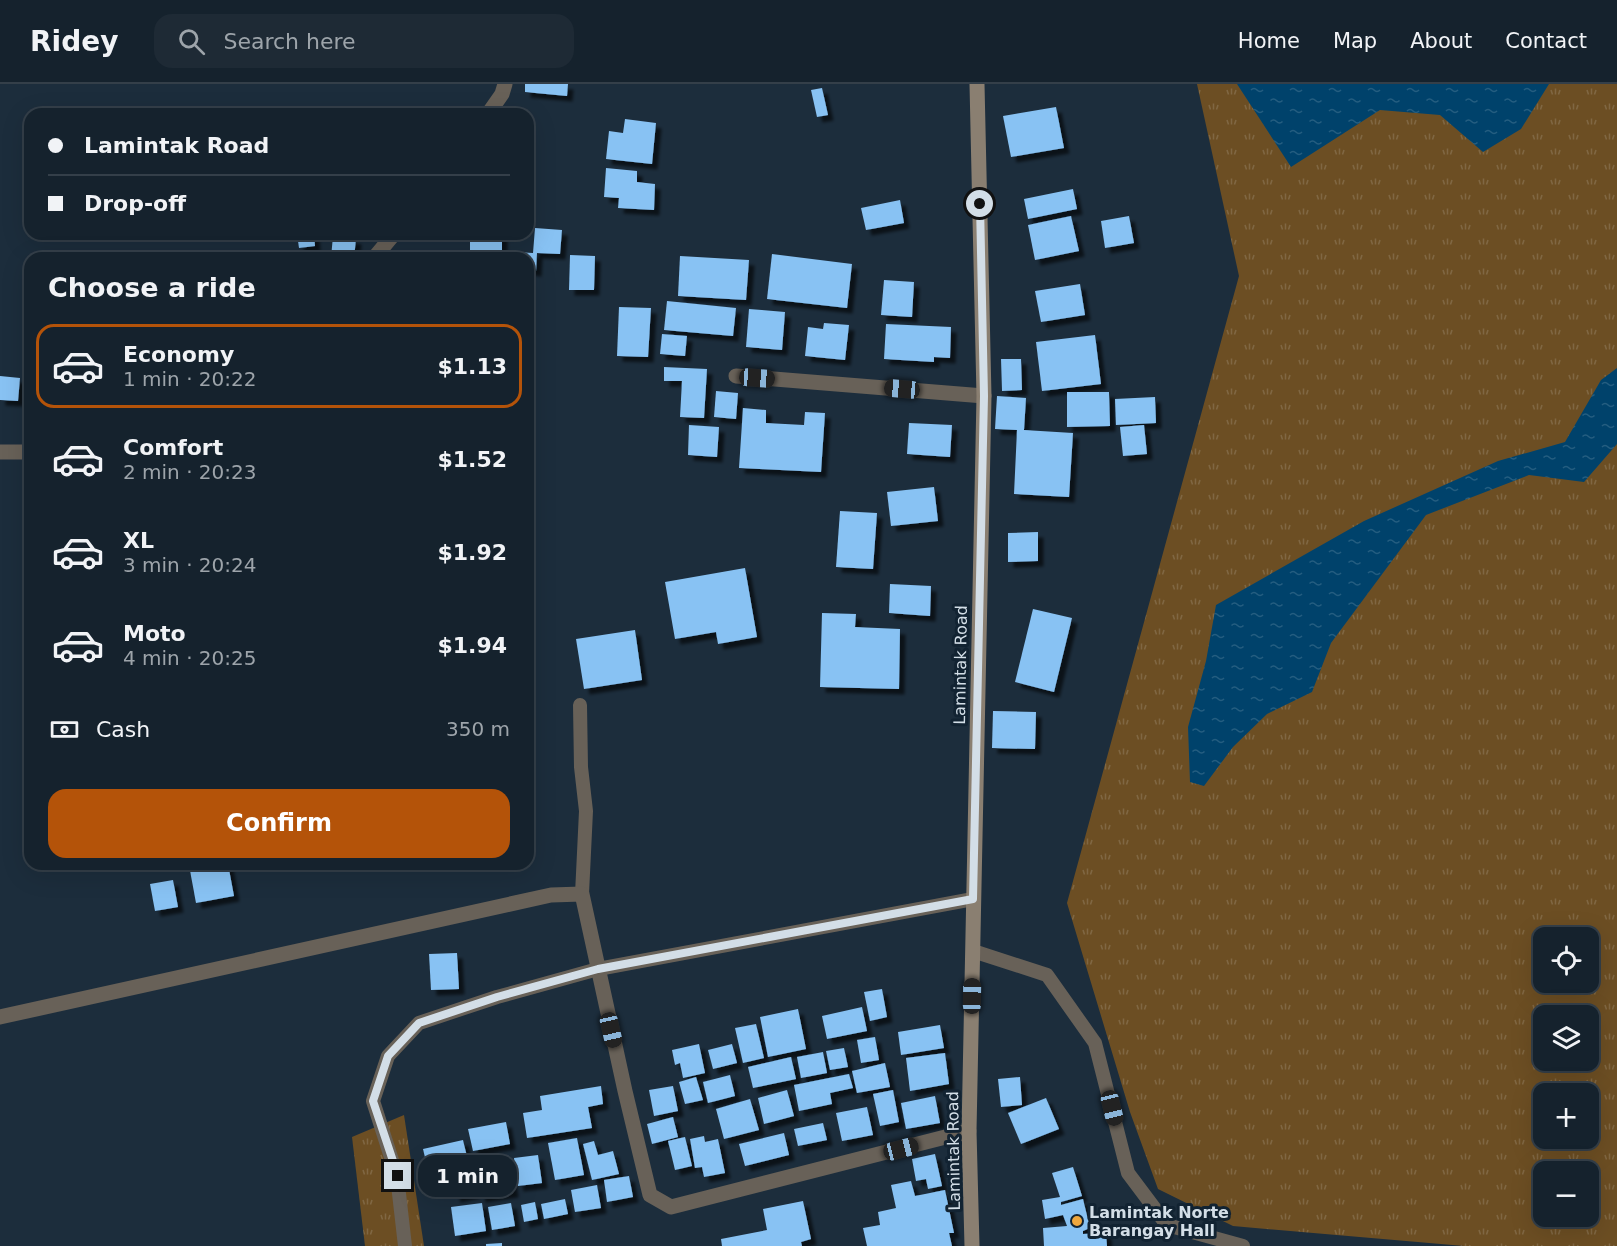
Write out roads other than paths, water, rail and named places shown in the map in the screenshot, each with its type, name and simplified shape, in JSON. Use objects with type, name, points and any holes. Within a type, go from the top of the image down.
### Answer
[{"type":"main road","name":"Lamintak Road","points":[[972,1246],[969,1131],[984,396],[977,84]]},
{"type":"street","points":[[492,108],[502,94],[505,84]]},
{"type":"street","points":[[379,252],[389,240]]},
{"type":"street","points":[[736,376],[984,396]]},
{"type":"street","points":[[0,452],[24,452]]},
{"type":"street","points":[[0,1017],[551,894],[582,894],[650,1195],[671,1207],[969,1131]]},
{"type":"lane","points":[[580,705],[581,767],[586,811],[582,894]]},
{"type":"lane","points":[[405,1246],[398,1176],[373,1101],[388,1056],[419,1023],[497,997],[598,969],[973,899]]},
{"type":"lane","points":[[973,951],[1047,975],[1095,1043],[1128,1173],[1167,1225],[1243,1246]]},
{"type":"water","points":[[1237,84],[1549,84],[1521,129],[1483,152],[1440,115],[1380,110],[1291,167]]},
{"type":"water","points":[[1617,368],[1617,444],[1584,482],[1529,475],[1426,515],[1331,643],[1312,692],[1267,714],[1233,747],[1204,786],[1190,782],[1188,727],[1206,661],[1216,605],[1364,521],[1498,461],[1565,442],[1601,380]]},
{"type":"place","name":"Lamintak Norte Barangay Hall","points":[[1077,1221]]}]
